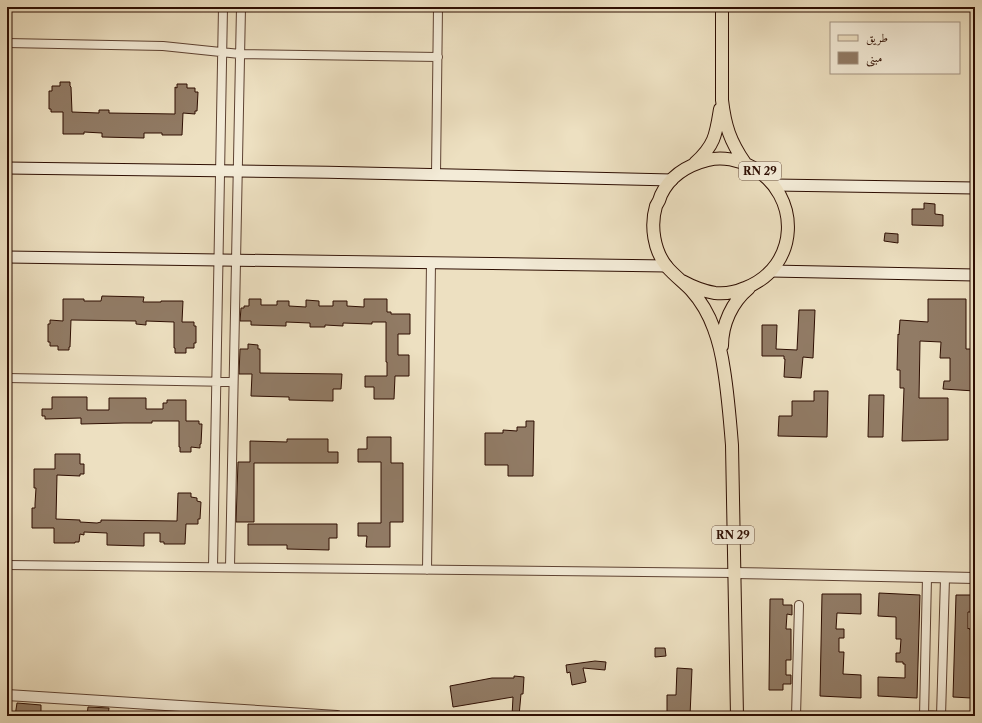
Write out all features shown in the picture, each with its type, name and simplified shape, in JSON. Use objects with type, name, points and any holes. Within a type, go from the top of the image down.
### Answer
[{"type":"main road","name":"RN 29","points":[[722,7],[722,100],[725,122],[728,133],[745,163]]},
{"type":"main road","name":"RN 29","points":[[693,165],[712,144],[722,100]]},
{"type":"main road","name":"RN 29","points":[[722,355],[724,328],[728,316],[743,293],[771,271],[780,258],[786,244],[788,228],[787,213],[782,198],[774,185],[761,172],[745,163],[728,159],[710,159],[682,171],[672,180],[663,192],[656,206],[654,222],[655,238],[659,252],[667,266],[692,291],[708,314],[714,327],[722,355],[727,388],[732,445],[737,716]]},
{"type":"main road","points":[[7,168],[238,170],[672,180]]},
{"type":"main road","points":[[774,185],[975,188]]},
{"type":"main road","points":[[7,257],[667,266]]},
{"type":"main road","points":[[771,271],[975,275]]},
{"type":"main road","name":"RN 29","points":[[682,281],[698,290],[717,293],[736,292],[754,285]]},
{"type":"street","points":[[212,567],[223,7]]},
{"type":"street","points":[[230,567],[241,7]]},
{"type":"street","points":[[436,174],[438,7]]},
{"type":"street","points":[[7,43],[163,46],[240,54],[438,57]]},
{"type":"street","points":[[427,570],[431,262]]},
{"type":"street","points":[[7,378],[233,382]]},
{"type":"street","points":[[7,565],[734,573],[975,578]]},
{"type":"street","points":[[927,577],[924,716],[941,716],[945,578]]},
{"type":"street","points":[[796,716],[799,605]]},
{"type":"street","points":[[7,696],[337,716]]},
{"type":"building","points":[[60,82],[70,82],[72,112],[99,113],[99,110],[109,110],[109,113],[175,114],[175,87],[177,88],[177,84],[187,84],[187,88],[195,88],[195,92],[198,92],[197,111],[195,111],[195,114],[183,113],[182,135],[144,133],[144,138],[102,137],[102,133],[84,132],[84,134],[63,134],[63,112],[51,112],[51,109],[49,109],[49,91],[52,91],[52,86],[60,86]]},
{"type":"building","points":[[924,203],[935,204],[935,214],[943,215],[943,226],[912,225],[912,209],[924,209]]},
{"type":"building","points":[[885,233],[898,234],[898,243],[884,241]]},
{"type":"building","points":[[102,296],[144,297],[143,302],[183,301],[182,322],[194,322],[194,326],[196,326],[196,343],[194,343],[194,348],[186,348],[186,353],[175,353],[174,322],[146,321],[146,325],[136,324],[136,321],[71,320],[69,350],[58,350],[58,346],[50,346],[50,342],[48,342],[48,324],[50,324],[50,320],[63,321],[63,299],[101,301]]},
{"type":"building","points":[[249,299],[261,299],[261,305],[277,305],[277,301],[289,301],[289,306],[306,307],[306,300],[319,301],[319,306],[333,306],[333,301],[347,301],[347,306],[364,307],[364,299],[387,299],[387,312],[391,312],[391,314],[410,314],[410,334],[398,334],[398,355],[409,355],[409,376],[395,376],[394,399],[374,399],[374,387],[365,387],[365,376],[387,376],[386,322],[372,322],[372,324],[343,323],[343,326],[325,325],[325,327],[310,327],[310,323],[286,322],[286,326],[251,325],[251,321],[240,321],[241,308],[244,308],[244,306],[249,306]]},
{"type":"building","points":[[928,299],[966,299],[966,349],[975,349],[975,391],[943,389],[944,381],[950,381],[950,358],[940,358],[941,342],[920,341],[919,398],[948,398],[948,440],[902,441],[904,388],[900,388],[900,370],[897,370],[900,320],[928,322]]},
{"type":"building","points":[[799,310],[815,310],[813,358],[803,357],[801,378],[784,377],[784,356],[762,356],[762,325],[777,325],[776,349],[797,350]]},
{"type":"building","points":[[248,344],[258,345],[258,349],[260,349],[260,373],[342,374],[341,389],[333,389],[333,401],[289,400],[289,397],[251,396],[252,374],[239,374],[240,349],[248,349]]},
{"type":"building","points":[[814,391],[828,391],[827,437],[778,436],[779,416],[792,416],[792,401],[814,401]]},
{"type":"building","points":[[869,395],[884,395],[883,437],[868,437]]},
{"type":"building","points":[[52,397],[87,397],[87,410],[109,410],[109,398],[146,398],[146,409],[163,409],[163,403],[167,403],[167,400],[186,400],[186,421],[199,421],[199,424],[202,424],[200,448],[191,447],[191,452],[180,452],[179,421],[81,424],[81,418],[45,419],[45,416],[42,416],[42,409],[52,409]]},
{"type":"building","points":[[526,421],[534,421],[533,476],[508,476],[508,465],[485,465],[485,433],[503,433],[503,430],[517,431],[517,427],[526,427]]},
{"type":"building","points":[[367,437],[391,437],[391,463],[403,463],[403,522],[390,522],[390,547],[366,547],[367,536],[358,536],[358,523],[381,523],[381,462],[358,462],[358,449],[367,449]]},
{"type":"building","points":[[287,439],[328,439],[328,452],[338,452],[338,463],[254,463],[254,522],[236,522],[238,462],[250,462],[250,441],[287,442]]},
{"type":"building","points":[[55,454],[80,454],[80,464],[84,464],[84,474],[80,474],[80,476],[57,475],[56,519],[80,520],[80,522],[97,523],[101,522],[101,520],[177,521],[178,493],[191,493],[191,497],[197,498],[197,501],[201,502],[200,519],[198,519],[198,524],[186,524],[185,544],[164,544],[164,542],[160,542],[160,533],[144,533],[144,546],[107,545],[107,533],[84,532],[84,535],[80,534],[79,542],[54,543],[54,528],[32,528],[32,508],[35,508],[36,488],[34,488],[34,469],[55,469]]},
{"type":"building","points":[[248,524],[337,524],[337,538],[329,538],[329,550],[287,549],[287,545],[248,545]]},
{"type":"building","points":[[879,593],[920,595],[917,698],[878,696],[878,677],[905,678],[905,664],[903,664],[903,662],[896,662],[896,653],[900,653],[901,639],[896,639],[896,617],[878,616]]},
{"type":"building","points":[[822,594],[861,594],[861,614],[837,613],[836,629],[844,629],[844,638],[839,638],[839,652],[844,652],[843,674],[861,675],[861,698],[820,696]]},
{"type":"building","points":[[956,595],[971,595],[971,598],[975,598],[975,606],[971,606],[971,612],[968,612],[968,629],[975,630],[975,693],[971,693],[971,698],[953,697]]},
{"type":"building","points":[[770,599],[783,599],[783,605],[792,605],[792,615],[787,614],[786,629],[791,629],[791,660],[786,660],[786,675],[791,675],[791,684],[783,684],[783,690],[769,690]]},
{"type":"building","points":[[655,648],[665,648],[666,656],[655,657]]},
{"type":"building","points":[[595,661],[606,662],[605,670],[583,668],[586,682],[572,685],[570,672],[567,673],[566,665]]},
{"type":"building","points":[[677,668],[692,669],[690,716],[667,716],[667,695],[676,695]]},
{"type":"building","points":[[514,676],[524,677],[519,716],[512,716],[513,697],[453,707],[450,686],[492,678],[514,678]]},
{"type":"building","points":[[17,703],[41,705],[41,716],[15,716]]},
{"type":"building","points":[[88,707],[109,708],[108,716],[87,716]]}]
